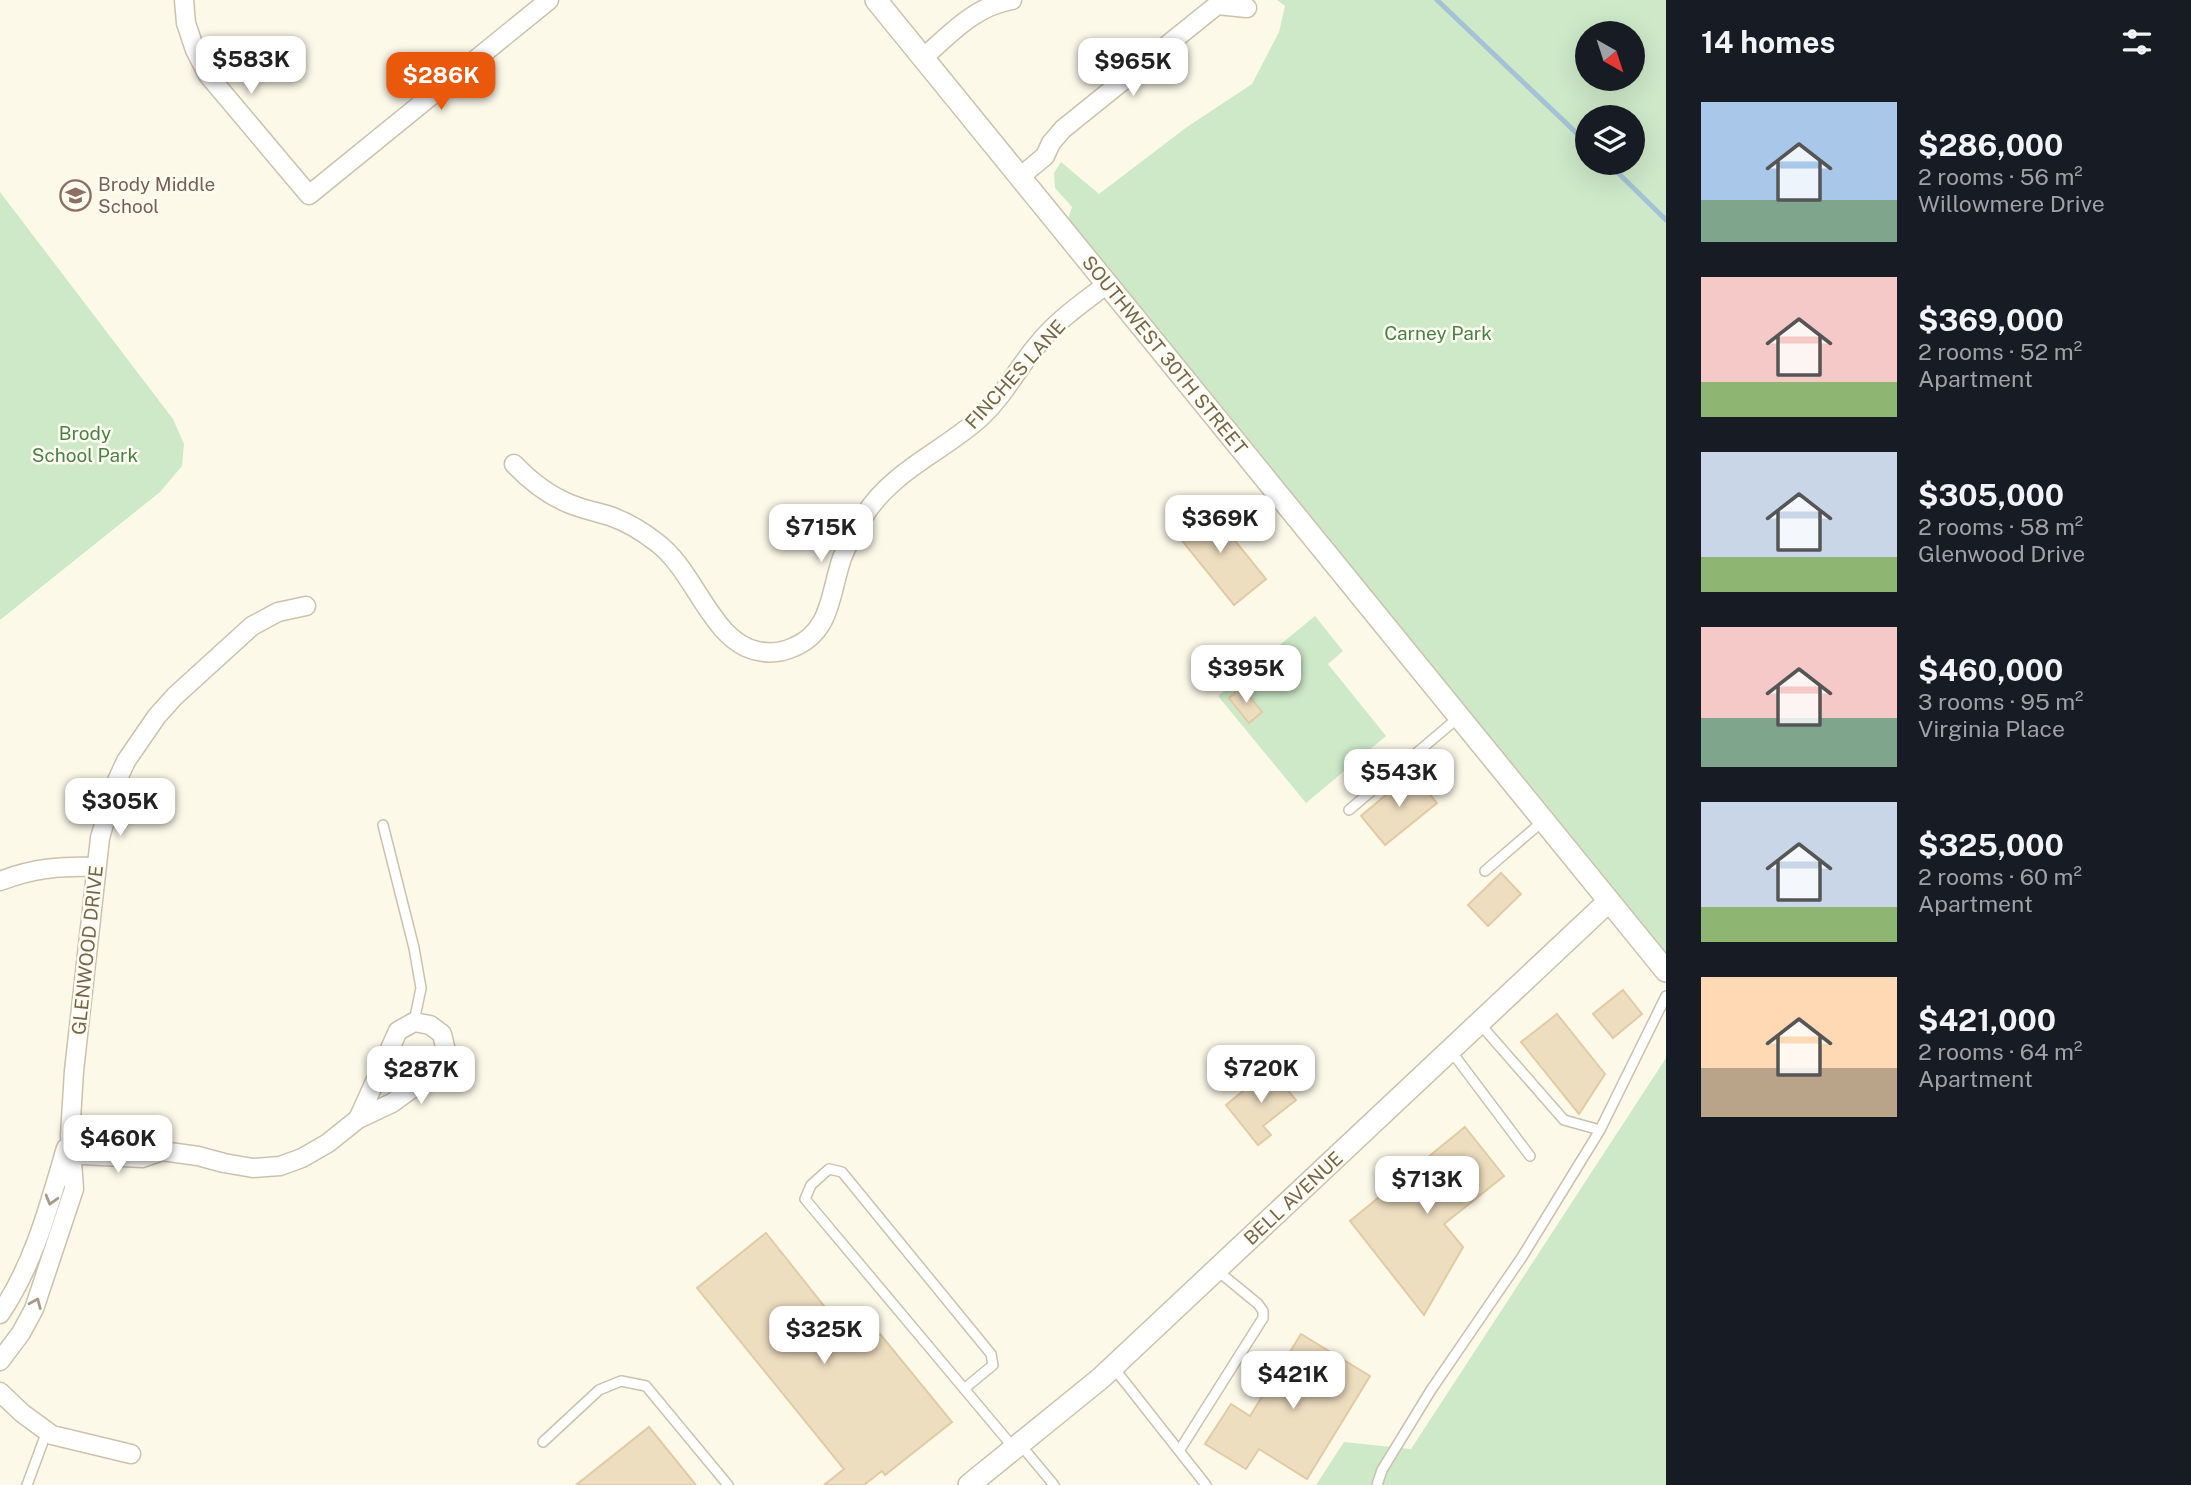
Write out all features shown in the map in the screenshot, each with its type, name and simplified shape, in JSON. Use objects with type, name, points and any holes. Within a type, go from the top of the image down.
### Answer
[{"type":"street","points":[[184,0],[186,23],[195,50],[208,75],[309,195],[549,0]]},
{"type":"street","name":"SOUTHWEST 30TH STREET","points":[[876,0],[1666,971]]},
{"type":"street","points":[[923,58],[973,14],[1012,0]]},
{"type":"street","points":[[1021,176],[1045,156],[1051,143],[1063,129],[1217,5],[1247,8]]},
{"type":"street","name":"FINCHES LANE","points":[[514,464],[548,493],[571,505],[612,517],[636,528],[659,544],[677,562],[727,636],[742,646],[757,651],[774,653],[788,650],[802,644],[816,633],[825,619],[842,559],[853,534],[868,509],[887,487],[959,436],[982,416],[1004,391],[1039,341],[1107,284]]},
{"type":"street","name":"GLENWOOD DRIVE","points":[[0,1361],[21,1334],[34,1309],[74,1189],[68,1147],[74,1072],[100,838],[115,785],[126,761],[157,716],[252,626],[278,612],[306,606]]},
{"type":"street","points":[[0,881],[29,870],[60,866],[96,867]]},
{"type":"street","name":"BELL AVENUE","points":[[980,1479],[1113,1367],[1608,901]]},
{"type":"street","points":[[68,1147],[147,1140],[162,1151],[223,1163],[253,1168],[280,1166],[302,1158],[328,1143],[358,1119],[392,1103],[440,1068],[446,1051],[442,1034],[430,1025],[414,1022],[398,1031],[358,1119]]},
{"type":"street","name":"GLENWOOD DRIVE","points":[[0,1314],[28,1263],[68,1147]]},
{"type":"street","points":[[0,1392],[22,1413],[52,1434],[131,1454]]},
{"type":"lane","points":[[1349,810],[1459,717]]},
{"type":"lane","points":[[1485,871],[1543,821]]},
{"type":"lane","points":[[383,825],[414,948],[421,988],[414,1022]]},
{"type":"lane","points":[[1377,1485],[1382,1470],[1424,1401],[1522,1257],[1600,1130],[1666,996]]},
{"type":"lane","points":[[1479,1023],[1564,1120],[1600,1130]]},
{"type":"lane","points":[[1450,1050],[1530,1156]]},
{"type":"lane","points":[[964,1389],[993,1365],[991,1354],[842,1172],[830,1168],[811,1185],[805,1199],[964,1389],[1054,1485]]},
{"type":"lane","points":[[1180,1451],[1263,1318],[1263,1311],[1258,1304],[1216,1270]]},
{"type":"lane","points":[[1113,1367],[1206,1485]]},
{"type":"lane","points":[[543,1442],[599,1390],[621,1381],[646,1386],[728,1485]]},
{"type":"lane","points":[[27,1485],[47,1431]]},
{"type":"green space","name":"Carney Park","points":[[1277,0],[1666,0],[1666,960],[1078,245],[1085,239],[1068,219],[1072,207],[1055,188],[1054,173],[1061,162],[1099,194],[1187,127],[1252,84],[1279,32],[1285,6]]},
{"type":"green space","name":"Brody School Park","points":[[0,192],[173,419],[184,444],[182,466],[160,492],[0,620]]},
{"type":"green space","points":[[1315,616],[1343,651],[1328,664],[1386,736],[1306,803],[1218,696]]},
{"type":"green space","points":[[1666,1058],[1666,1485],[1316,1485],[1344,1442],[1411,1449]]},
{"type":"building","points":[[1207,506],[1266,579],[1234,605],[1175,532]]},
{"type":"building","points":[[1242,687],[1262,712],[1249,723],[1229,698]]},
{"type":"building","points":[[1412,773],[1437,803],[1385,845],[1361,816]]},
{"type":"building","points":[[1501,873],[1521,894],[1488,926],[1468,905]]},
{"type":"building","points":[[1623,990],[1642,1014],[1613,1038],[1593,1014]]},
{"type":"building","points":[[1557,1014],[1605,1074],[1579,1114],[1521,1042]]},
{"type":"building","points":[[1270,1069],[1296,1100],[1263,1126],[1271,1135],[1258,1145],[1226,1105]]},
{"type":"building","points":[[1465,1127],[1504,1176],[1444,1224],[1463,1247],[1424,1315],[1350,1221]]},
{"type":"building","points":[[766,1233],[859,1350],[880,1334],[952,1422],[885,1475],[882,1471],[864,1485],[824,1485],[844,1469],[697,1288]]},
{"type":"building","points":[[1301,1334],[1370,1376],[1307,1479],[1259,1449],[1246,1469],[1205,1444],[1231,1404],[1250,1416]]},
{"type":"building","points":[[649,1427],[696,1485],[576,1485]]},
{"type":"waterway","points":[[1437,0],[1575,132]]},
{"type":"waterway","points":[[1620,175],[1666,220]]},
{"type":"place","name":"Brody Middle School","points":[[75,195]]}]
